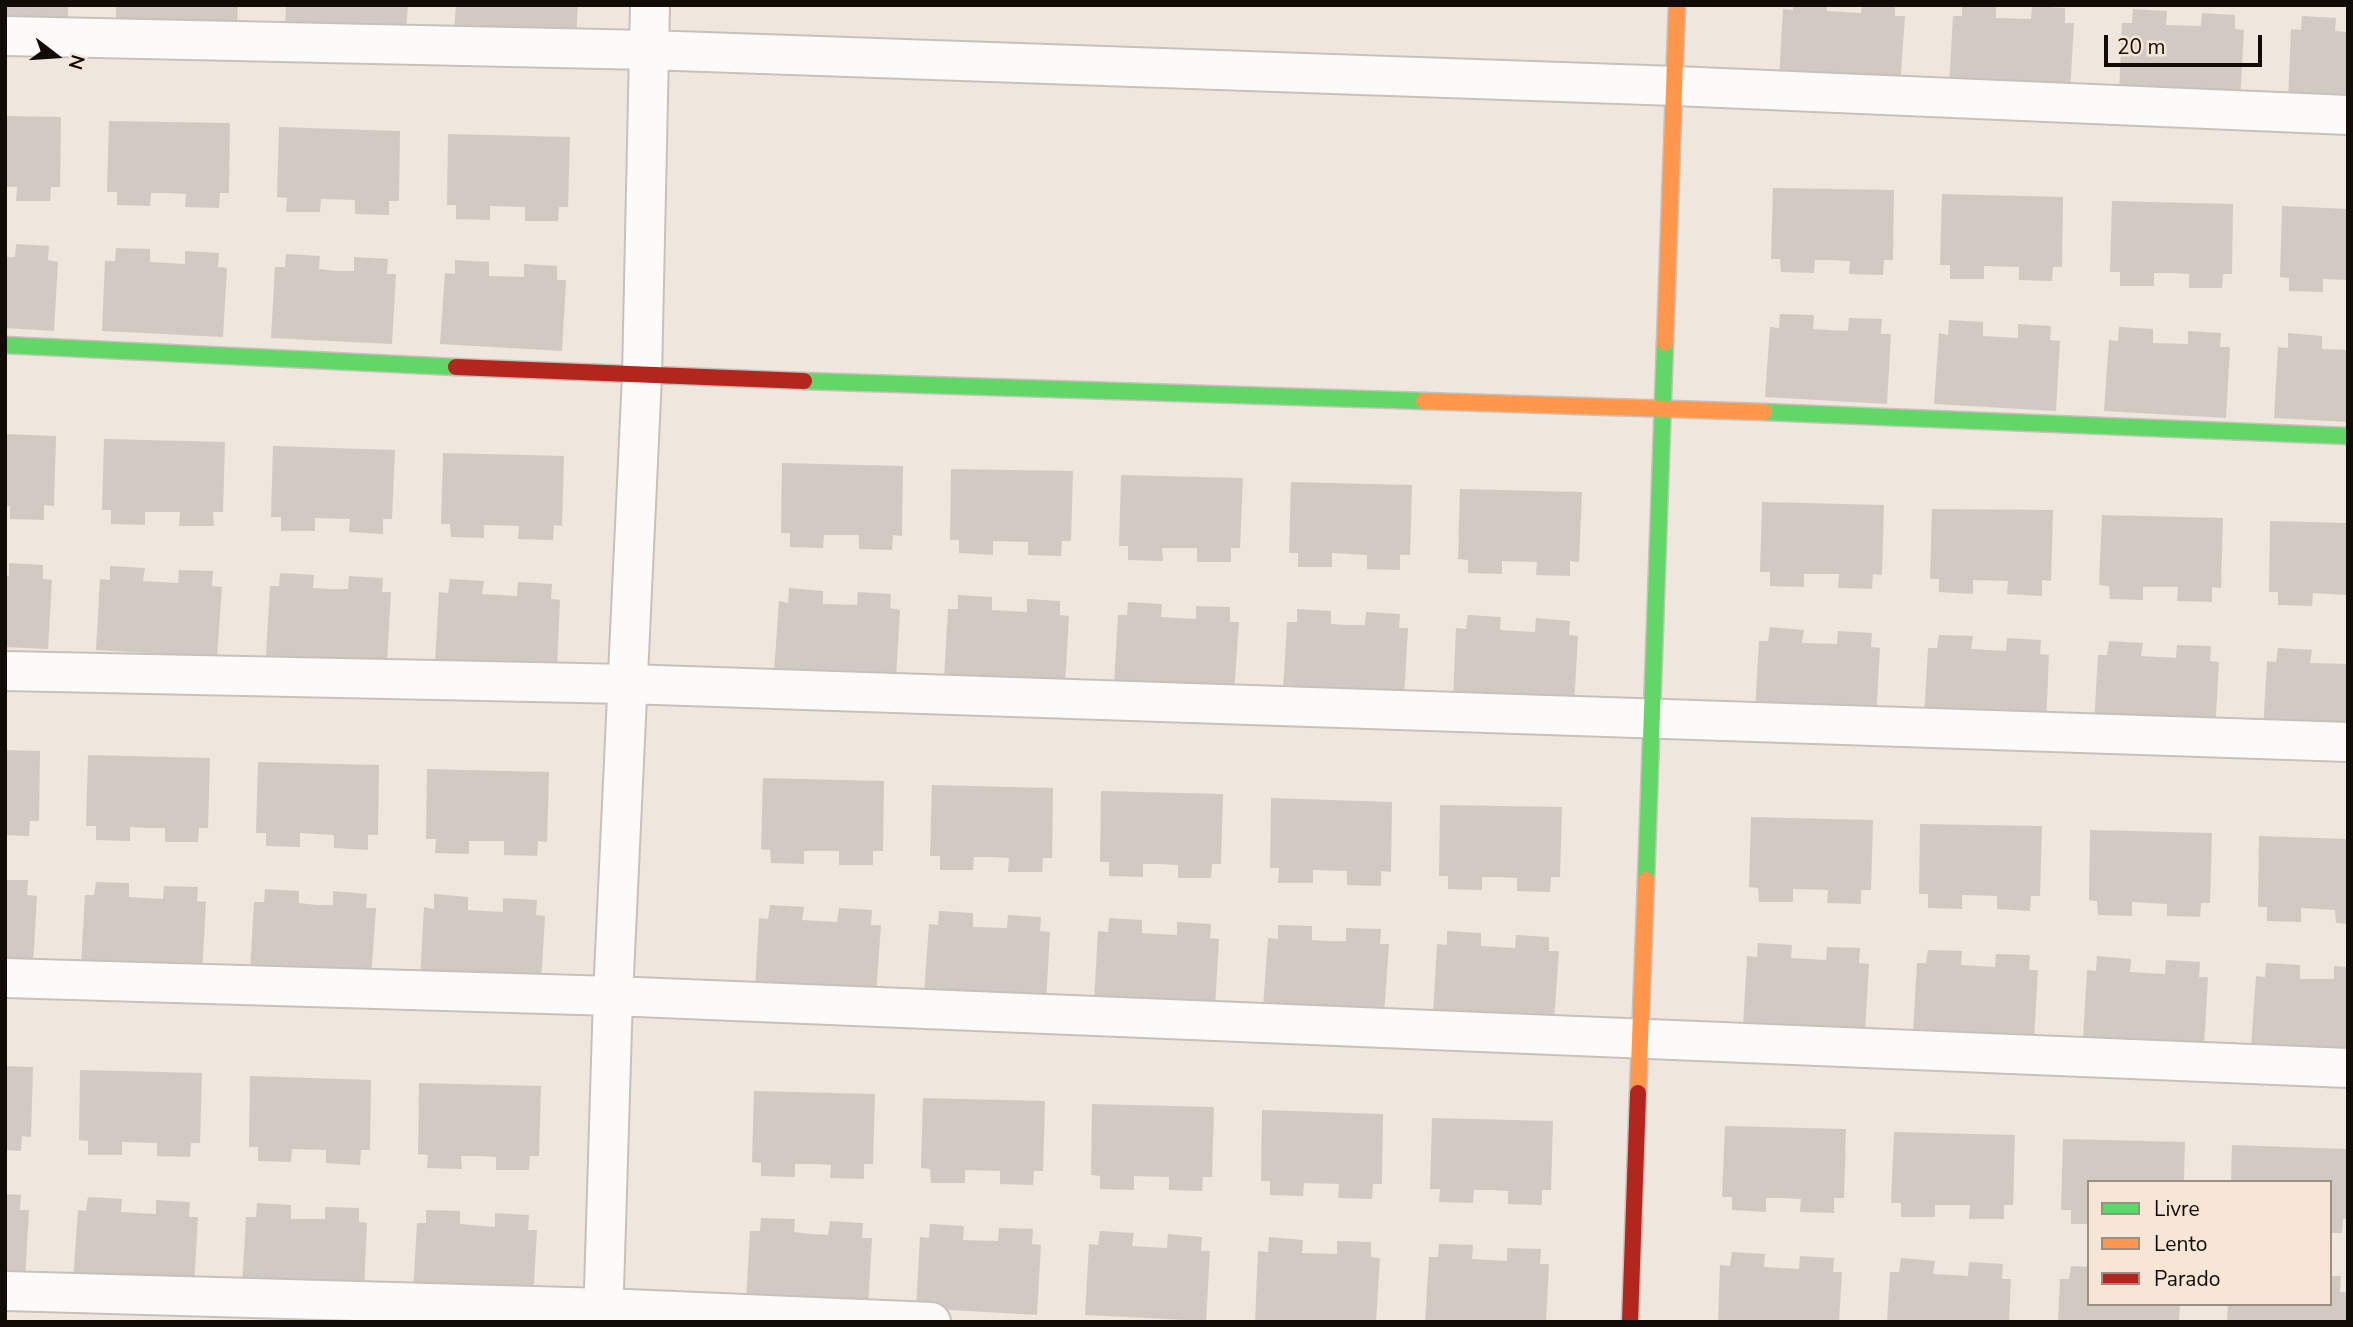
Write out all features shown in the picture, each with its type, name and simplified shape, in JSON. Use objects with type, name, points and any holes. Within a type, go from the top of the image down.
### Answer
[{"type":"street","points":[[603,1315],[614,996],[642,376],[650,5]]},
{"type":"street","points":[[1630,1322],[1678,5]]},
{"type":"street","points":[[5,36],[648,50],[1675,86],[2348,115]]},
{"type":"street","points":[[5,345],[642,376],[1663,408],[2348,436]]},
{"type":"street","points":[[5,671],[627,684],[2348,741]]},
{"type":"street","points":[[5,978],[614,996],[2348,1069]]},
{"type":"street","points":[[5,1291],[603,1315],[931,1322]]},
{"type":"building","points":[[5,5],[68,5],[68,18],[5,15]]},
{"type":"building","points":[[116,5],[238,5],[237,25],[116,19]]},
{"type":"building","points":[[286,5],[408,5],[406,30],[285,25]]},
{"type":"building","points":[[456,5],[578,5],[576,38],[454,31]]},
{"type":"building","points":[[1793,5],[1827,5],[1827,11],[1861,13],[1862,5],[1895,5],[1895,16],[1905,16],[1900,86],[1779,80],[1783,9],[1793,10]]},
{"type":"building","points":[[1962,5],[1996,5],[1996,18],[2031,19],[2032,6],[2065,8],[2065,23],[2074,23],[2070,93],[1949,87],[1953,16],[1962,16]]},
{"type":"building","points":[[2133,9],[2167,11],[2166,25],[2201,26],[2202,13],[2235,15],[2235,29],[2244,30],[2240,100],[2119,93],[2122,23],[2132,23]]},
{"type":"building","points":[[2302,16],[2336,18],[2335,31],[2348,32],[2348,103],[2288,100],[2291,29],[2301,30]]},
{"type":"building","points":[[5,116],[61,117],[60,187],[51,187],[50,201],[16,201],[17,187],[5,187]]},
{"type":"building","points":[[109,121],[230,123],[229,193],[220,193],[219,208],[185,207],[186,194],[169,193],[151,193],[150,206],[117,205],[117,192],[107,192]]},
{"type":"building","points":[[279,127],[400,131],[399,201],[389,201],[389,215],[355,214],[355,200],[321,199],[320,212],[286,212],[287,198],[277,197]]},
{"type":"building","points":[[448,134],[570,137],[568,207],[559,207],[558,221],[525,221],[525,207],[490,206],[490,220],[456,219],[456,205],[447,205]]},
{"type":"building","points":[[1773,188],[1894,190],[1893,260],[1884,260],[1883,275],[1849,274],[1850,261],[1832,260],[1815,260],[1814,273],[1781,272],[1780,259],[1771,259]]},
{"type":"building","points":[[1942,194],[2063,197],[2062,267],[2053,267],[2052,281],[2019,280],[2019,267],[1984,266],[1984,279],[1950,279],[1950,265],[1940,265]]},
{"type":"building","points":[[2112,201],[2233,204],[2232,274],[2223,274],[2222,288],[2189,288],[2189,274],[2171,273],[2154,273],[2154,286],[2120,286],[2120,272],[2110,272]]},
{"type":"building","points":[[2282,206],[2348,209],[2348,280],[2323,279],[2323,292],[2289,291],[2289,278],[2280,277]]},
{"type":"building","points":[[16,244],[49,246],[48,260],[58,262],[54,331],[5,328],[5,257],[15,257]]},
{"type":"building","points":[[116,248],[150,249],[150,262],[185,264],[185,251],[219,253],[218,267],[227,268],[223,337],[102,331],[105,261],[115,261]]},
{"type":"building","points":[[286,254],[320,256],[319,269],[336,271],[354,271],[354,257],[388,259],[387,274],[396,274],[392,344],[271,338],[275,267],[285,267]]},
{"type":"building","points":[[455,260],[489,262],[489,276],[524,277],[524,264],[557,266],[557,280],[566,280],[562,351],[440,344],[445,273],[455,274]]},
{"type":"building","points":[[1780,314],[1814,315],[1813,329],[1848,331],[1849,318],[1882,319],[1881,334],[1891,334],[1887,404],[1765,397],[1770,327],[1779,328]]},
{"type":"building","points":[[1949,320],[1983,322],[1983,336],[2018,338],[2018,324],[2051,326],[2050,340],[2060,341],[2056,411],[1934,404],[1939,333],[1948,335]]},
{"type":"building","points":[[2119,327],[2153,329],[2153,343],[2188,344],[2188,331],[2221,333],[2220,347],[2230,347],[2226,418],[2104,411],[2109,340],[2118,341]]},
{"type":"building","points":[[2288,333],[2322,336],[2322,349],[2348,350],[2348,422],[2274,418],[2278,347],[2288,348]]},
{"type":"building","points":[[5,434],[56,436],[54,506],[44,505],[44,520],[10,519],[10,506],[5,506]]},
{"type":"building","points":[[104,439],[225,442],[223,512],[213,512],[214,526],[179,526],[180,512],[145,512],[145,525],[111,524],[111,510],[102,510]]},
{"type":"building","points":[[273,446],[395,450],[392,519],[383,519],[383,534],[349,532],[350,519],[315,518],[315,531],[281,531],[281,517],[271,517]]},
{"type":"building","points":[[443,453],[564,456],[562,526],[554,525],[553,540],[518,539],[519,526],[484,525],[484,538],[451,537],[450,524],[441,524]]},
{"type":"building","points":[[782,463],[903,466],[902,536],[893,535],[892,550],[859,549],[859,535],[824,535],[823,548],[790,547],[790,533],[781,533]]},
{"type":"building","points":[[951,469],[1073,471],[1071,541],[1062,541],[1061,556],[1028,555],[1028,542],[993,541],[993,555],[959,553],[959,540],[950,540]]},
{"type":"building","points":[[1121,475],[1243,478],[1240,548],[1231,548],[1231,562],[1197,562],[1197,548],[1162,548],[1163,561],[1128,560],[1128,546],[1119,546]]},
{"type":"building","points":[[1291,482],[1412,485],[1410,555],[1400,555],[1400,570],[1367,569],[1367,555],[1332,553],[1332,567],[1298,567],[1298,553],[1289,553]]},
{"type":"building","points":[[1460,489],[1582,492],[1579,562],[1570,561],[1570,576],[1536,575],[1537,562],[1502,561],[1502,574],[1468,573],[1468,560],[1458,559]]},
{"type":"building","points":[[1762,502],[1884,505],[1882,575],[1873,574],[1872,589],[1838,588],[1839,574],[1804,574],[1804,587],[1770,586],[1770,572],[1760,572]]},
{"type":"building","points":[[1932,509],[2053,510],[2051,581],[2042,580],[2042,596],[2007,594],[2008,581],[1973,580],[1973,594],[1939,592],[1939,579],[1930,579]]},
{"type":"building","points":[[2102,515],[2223,518],[2221,588],[2212,587],[2212,602],[2177,601],[2178,587],[2143,587],[2143,600],[2110,599],[2109,586],[2099,585]]},
{"type":"building","points":[[2270,521],[2348,523],[2348,595],[2313,593],[2312,606],[2278,605],[2278,592],[2269,592]]},
{"type":"building","points":[[9,563],[43,565],[43,579],[52,580],[48,649],[5,647],[5,576],[9,576]]},
{"type":"building","points":[[110,566],[145,568],[143,581],[178,583],[179,570],[213,571],[212,586],[222,587],[217,657],[96,650],[100,579],[110,580]]},
{"type":"building","points":[[280,573],[314,575],[313,588],[330,589],[348,589],[349,576],[383,578],[382,592],[391,592],[387,663],[266,656],[270,586],[279,586]]},
{"type":"building","points":[[450,579],[484,581],[482,594],[517,596],[518,582],[552,584],[551,599],[560,600],[557,669],[435,663],[439,592],[448,593]]},
{"type":"building","points":[[789,588],[823,591],[823,604],[857,605],[858,592],[891,594],[890,608],[900,610],[896,679],[774,672],[779,601],[788,603]]},
{"type":"building","points":[[958,595],[992,597],[992,610],[1027,612],[1027,599],[1060,601],[1060,615],[1069,616],[1065,685],[944,679],[948,609],[958,609]]},
{"type":"building","points":[[1128,602],[1162,604],[1161,617],[1196,619],[1196,606],[1230,607],[1230,622],[1239,622],[1234,693],[1114,686],[1118,615],[1127,615]]},
{"type":"building","points":[[1297,609],[1331,611],[1331,624],[1348,625],[1365,625],[1366,612],[1400,614],[1399,628],[1408,628],[1404,698],[1283,692],[1287,622],[1297,622]]},
{"type":"building","points":[[1468,615],[1501,617],[1500,630],[1535,632],[1536,618],[1570,621],[1569,635],[1578,636],[1574,705],[1453,699],[1456,628],[1466,629]]},
{"type":"building","points":[[1770,627],[1804,630],[1802,643],[1837,644],[1838,631],[1872,633],[1871,647],[1880,648],[1876,718],[1755,712],[1759,641],[1768,641]]},
{"type":"building","points":[[1939,635],[1973,636],[1971,649],[2006,651],[2007,638],[2041,640],[2040,654],[2049,655],[2046,725],[1924,718],[1928,648],[1937,648]]},
{"type":"building","points":[[2109,641],[2143,643],[2141,656],[2176,658],[2177,645],[2211,646],[2210,661],[2219,662],[2215,732],[2094,725],[2098,655],[2107,655]]},
{"type":"building","points":[[2278,648],[2312,650],[2310,663],[2348,664],[2348,736],[2263,731],[2267,661],[2276,662]]},
{"type":"building","points":[[5,750],[40,751],[39,821],[30,821],[29,836],[5,835]]},
{"type":"building","points":[[88,755],[210,758],[208,828],[199,828],[198,842],[165,842],[165,828],[130,827],[130,841],[96,840],[96,826],[86,826]]},
{"type":"building","points":[[258,762],[379,765],[378,835],[368,835],[368,850],[334,848],[334,835],[300,833],[300,847],[266,846],[266,833],[256,833]]},
{"type":"building","points":[[427,769],[549,772],[547,842],[538,841],[537,856],[504,855],[504,841],[469,841],[469,854],[435,853],[436,839],[426,839]]},
{"type":"building","points":[[763,778],[884,781],[883,851],[873,851],[873,865],[839,865],[839,851],[804,851],[804,864],[771,863],[770,850],[761,849]]},
{"type":"building","points":[[932,785],[1053,788],[1052,858],[1043,858],[1042,872],[1008,872],[1009,858],[991,857],[974,857],[973,870],[940,870],[940,856],[930,856]]},
{"type":"building","points":[[1101,791],[1223,794],[1221,864],[1212,864],[1211,878],[1178,878],[1178,865],[1160,864],[1143,864],[1143,877],[1109,876],[1109,862],[1100,862]]},
{"type":"building","points":[[1271,798],[1392,802],[1391,872],[1381,871],[1381,886],[1347,885],[1347,871],[1313,870],[1313,883],[1278,883],[1279,868],[1270,868]]},
{"type":"building","points":[[1440,805],[1562,807],[1560,877],[1551,877],[1550,892],[1517,891],[1517,878],[1500,877],[1482,877],[1482,890],[1448,889],[1448,876],[1439,876]]},
{"type":"building","points":[[1751,817],[1873,820],[1871,890],[1861,890],[1861,904],[1827,903],[1828,890],[1793,889],[1793,902],[1759,902],[1758,888],[1749,887]]},
{"type":"building","points":[[1920,824],[2042,826],[2040,896],[2031,896],[2030,911],[1997,909],[1997,896],[1962,895],[1962,909],[1928,908],[1928,894],[1919,894]]},
{"type":"building","points":[[2090,830],[2212,833],[2210,903],[2201,903],[2200,917],[2167,916],[2167,904],[2132,902],[2132,916],[2098,915],[2097,901],[2089,900]]},
{"type":"building","points":[[2259,836],[2348,839],[2348,924],[2336,923],[2335,910],[2301,908],[2301,922],[2267,921],[2267,907],[2258,907]]},
{"type":"building","points":[[5,880],[28,880],[27,895],[37,896],[33,965],[5,964]]},
{"type":"building","points":[[96,882],[129,883],[129,897],[163,899],[164,886],[198,887],[197,901],[206,902],[202,973],[81,966],[85,895],[94,895]]},
{"type":"building","points":[[265,889],[299,891],[299,903],[316,905],[333,905],[333,891],[367,894],[366,908],[376,908],[371,978],[250,972],[254,902],[264,902]]},
{"type":"building","points":[[434,894],[468,897],[468,910],[503,912],[503,898],[537,900],[536,915],[545,916],[541,985],[420,979],[424,907],[434,909]]},
{"type":"building","points":[[770,905],[804,907],[802,920],[837,922],[839,908],[872,910],[871,925],[881,925],[876,995],[755,989],[759,918],[768,919]]},
{"type":"building","points":[[939,911],[973,913],[973,927],[1007,928],[1008,915],[1041,917],[1040,931],[1050,932],[1046,1002],[924,995],[929,924],[938,925]]},
{"type":"building","points":[[1109,918],[1142,920],[1142,933],[1177,935],[1177,922],[1211,924],[1210,938],[1219,939],[1215,1008],[1094,1002],[1098,931],[1108,932]]},
{"type":"building","points":[[1278,925],[1312,926],[1312,940],[1329,941],[1346,941],[1346,928],[1381,929],[1380,944],[1389,944],[1384,1015],[1263,1008],[1268,938],[1278,939]]},
{"type":"building","points":[[1447,931],[1481,933],[1481,946],[1515,948],[1516,935],[1549,937],[1549,951],[1559,951],[1554,1021],[1433,1015],[1437,944],[1447,945]]},
{"type":"building","points":[[1758,943],[1792,945],[1791,958],[1826,960],[1827,947],[1860,948],[1859,963],[1869,964],[1865,1033],[1743,1027],[1747,956],[1757,957]]},
{"type":"building","points":[[1928,950],[1962,951],[1961,965],[1995,967],[1996,954],[2030,955],[2029,970],[2038,970],[2034,1040],[1913,1033],[1917,963],[1926,963]]},
{"type":"building","points":[[2097,956],[2131,959],[2130,972],[2165,974],[2166,960],[2200,962],[2199,977],[2208,977],[2204,1047],[2083,1040],[2087,970],[2096,971]]},
{"type":"building","points":[[2266,963],[2300,965],[2300,979],[2334,979],[2334,966],[2348,967],[2348,1052],[2251,1047],[2256,976],[2265,977]]},
{"type":"building","points":[[5,1066],[33,1067],[31,1137],[22,1136],[21,1151],[5,1150]]},
{"type":"building","points":[[80,1070],[202,1073],[200,1143],[191,1143],[190,1157],[157,1156],[157,1143],[122,1142],[122,1155],[88,1155],[88,1141],[79,1140]]},
{"type":"building","points":[[250,1076],[371,1080],[370,1150],[361,1150],[360,1165],[326,1163],[326,1150],[292,1149],[291,1162],[258,1161],[258,1147],[249,1147]]},
{"type":"building","points":[[419,1083],[541,1086],[539,1156],[530,1156],[529,1170],[496,1170],[496,1157],[479,1156],[461,1156],[462,1169],[427,1168],[428,1155],[418,1154]]},
{"type":"building","points":[[754,1091],[875,1094],[873,1164],[864,1164],[864,1179],[830,1178],[831,1165],[813,1164],[795,1164],[795,1177],[761,1176],[761,1163],[752,1162]]},
{"type":"building","points":[[923,1098],[1045,1101],[1043,1171],[1034,1171],[1033,1185],[1000,1184],[1000,1171],[965,1170],[965,1183],[931,1183],[930,1169],[921,1168]]},
{"type":"building","points":[[1092,1104],[1214,1107],[1212,1177],[1203,1177],[1202,1191],[1169,1190],[1169,1177],[1134,1176],[1134,1190],[1100,1189],[1100,1176],[1091,1175]]},
{"type":"building","points":[[1262,1110],[1383,1114],[1382,1184],[1373,1184],[1372,1199],[1338,1198],[1339,1184],[1304,1183],[1303,1196],[1270,1195],[1270,1181],[1261,1181]]},
{"type":"building","points":[[1432,1118],[1553,1121],[1551,1190],[1542,1190],[1542,1205],[1508,1204],[1508,1191],[1491,1190],[1474,1190],[1473,1203],[1439,1202],[1440,1189],[1430,1189]]},
{"type":"building","points":[[1725,1126],[1846,1129],[1844,1198],[1834,1198],[1834,1213],[1800,1212],[1801,1199],[1784,1198],[1766,1198],[1766,1212],[1732,1210],[1732,1197],[1722,1197]]},
{"type":"building","points":[[1894,1132],[2015,1135],[2013,1205],[2004,1205],[2004,1219],[1969,1219],[1970,1205],[1935,1205],[1935,1217],[1901,1217],[1901,1203],[1891,1203]]},
{"type":"building","points":[[2063,1139],[2185,1142],[2184,1180],[2087,1180],[2087,1224],[2071,1224],[2071,1210],[2061,1210]]},
{"type":"building","points":[[2232,1145],[2348,1149],[2348,1219],[2343,1219],[2342,1233],[2332,1233],[2332,1180],[2231,1180]]},
{"type":"building","points":[[5,1194],[21,1195],[20,1210],[29,1210],[25,1280],[5,1279]]},
{"type":"building","points":[[88,1197],[122,1199],[121,1212],[156,1214],[156,1200],[190,1202],[189,1217],[198,1217],[194,1287],[73,1281],[78,1210],[86,1211]]},
{"type":"building","points":[[257,1203],[291,1205],[291,1219],[325,1219],[325,1207],[359,1208],[359,1222],[367,1223],[364,1293],[242,1287],[246,1217],[256,1217]]},
{"type":"building","points":[[426,1210],[460,1211],[460,1224],[495,1227],[495,1213],[529,1215],[528,1230],[537,1230],[533,1300],[413,1293],[417,1223],[426,1223]]},
{"type":"building","points":[[761,1218],[795,1219],[794,1232],[828,1235],[830,1221],[863,1223],[862,1238],[872,1238],[868,1308],[746,1301],[750,1231],[760,1231]]},
{"type":"building","points":[[930,1224],[964,1226],[963,1240],[998,1241],[999,1228],[1033,1229],[1032,1244],[1041,1245],[1037,1315],[916,1308],[920,1237],[929,1238]]},
{"type":"building","points":[[1100,1231],[1134,1233],[1132,1246],[1167,1248],[1168,1234],[1202,1237],[1201,1251],[1210,1251],[1206,1321],[1085,1315],[1089,1244],[1098,1245]]},
{"type":"building","points":[[1269,1237],[1303,1240],[1302,1253],[1337,1254],[1337,1241],[1371,1242],[1371,1257],[1380,1258],[1376,1322],[1255,1322],[1258,1251],[1268,1252]]},
{"type":"building","points":[[1439,1244],[1473,1245],[1472,1259],[1507,1261],[1507,1248],[1541,1249],[1540,1264],[1549,1264],[1546,1322],[1425,1322],[1429,1257],[1438,1257]]},
{"type":"building","points":[[1732,1252],[1765,1254],[1764,1267],[1799,1269],[1800,1256],[1834,1258],[1833,1272],[1842,1272],[1839,1322],[1718,1322],[1720,1265],[1730,1266]]},
{"type":"building","points":[[1901,1258],[1935,1261],[1933,1274],[1968,1276],[1969,1262],[2003,1264],[2002,1279],[2011,1279],[2009,1322],[1887,1322],[1890,1272],[1899,1272]]},
{"type":"building","points":[[2071,1266],[2087,1267],[2087,1306],[2180,1306],[2179,1322],[2058,1322],[2060,1279],[2069,1279]]},
{"type":"building","points":[[2332,1276],[2341,1276],[2340,1292],[2348,1292],[2348,1322],[2227,1322],[2228,1306],[2332,1306]]},
{"type":"traffic: fast","points":[[1646,880],[1665,343]]},
{"type":"traffic: fast","points":[[5,345],[456,367]]},
{"type":"traffic: fast","points":[[804,381],[1424,401]]},
{"type":"traffic: fast","points":[[1764,412],[2348,436]]},
{"type":"traffic: slow","points":[[1665,343],[1677,5]]},
{"type":"traffic: slow","points":[[1424,401],[1764,412]]},
{"type":"traffic: slow","points":[[1638,1093],[1646,880]]},
{"type":"traffic: jam","points":[[456,367],[804,381]]},
{"type":"traffic: jam","points":[[1630,1322],[1638,1093]]}]
